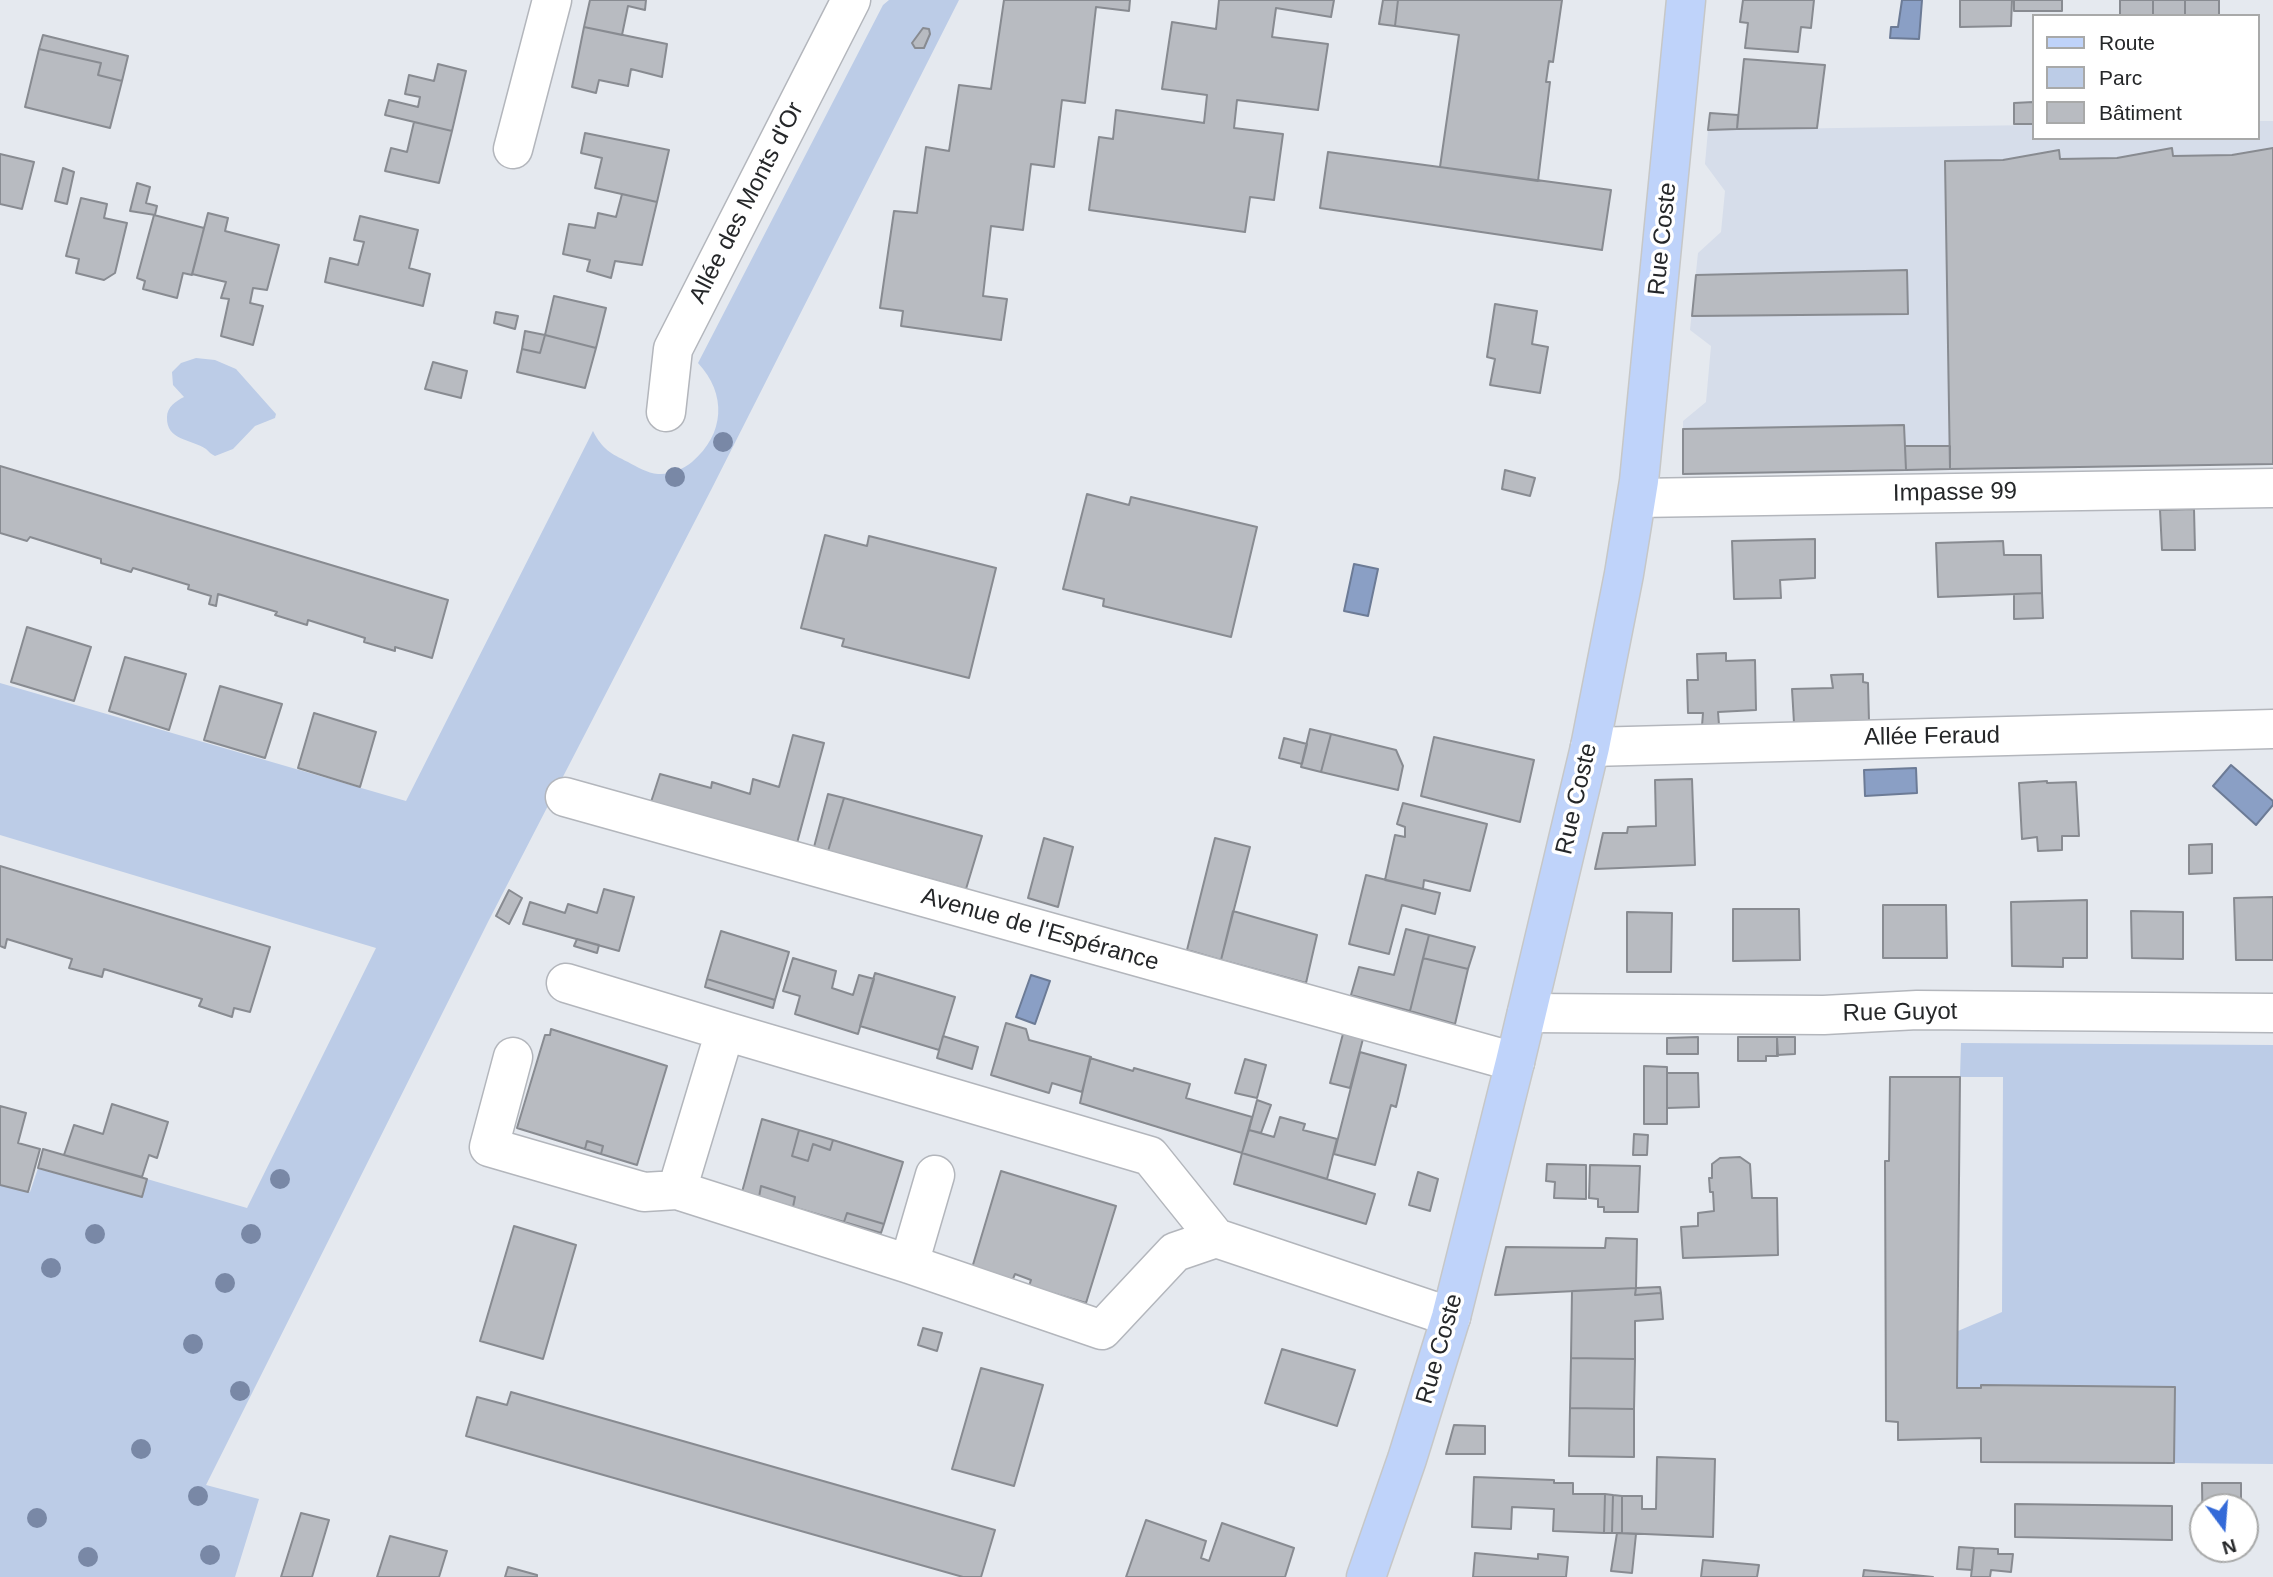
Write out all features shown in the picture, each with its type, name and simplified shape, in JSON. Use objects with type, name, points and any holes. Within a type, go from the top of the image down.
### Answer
[{"type":"main road","name":"Rue Coste","points":[[1366,1577],[1407,1459],[1451,1317],[1590,747],[1637,498],[1686,0]]},
{"type":"street","points":[[513,149],[552,0]]},
{"type":"street","name":"Allée des Monts d'Or","points":[[666,412],[673,349],[851,0]]},
{"type":"street","name":"Impasse 99","points":[[1637,498],[2273,488]]},
{"type":"street","name":"Allée Feraud","points":[[1590,747],[2273,729]]},
{"type":"street","name":"Avenue de l'Espérance","points":[[565,797],[1515,1062]]},
{"type":"street","points":[[566,983],[1150,1157],[1216,1238],[1451,1317]]},
{"type":"street","name":"Rue Guyot","points":[[1527,1013],[1824,1015],[1917,1010],[2273,1013]]},
{"type":"street","points":[[677,1190],[725,1031]]},
{"type":"street","points":[[513,1057],[489,1147],[644,1192],[677,1190],[1102,1329],[1175,1252],[1216,1238]]},
{"type":"street","points":[[909,1264],[935,1175]]},
{"type":"shaded area","points":[[1902,0],[1922,0],[1919,39],[1890,38],[1891,27],[1898,27]]},
{"type":"shaded area","points":[[2259,121],[2273,121],[2273,463],[1683,474],[1683,421],[1706,402],[1711,346],[1690,330],[1698,253],[1721,232],[1725,191],[1705,164],[1708,130],[2032,125],[2032,140],[2259,140]]},
{"type":"shaded area","points":[[1354,564],[1378,569],[1368,616],[1344,611]]},
{"type":"shaded area","points":[[2231,765],[2273,801],[2273,805],[2256,825],[2213,786]]},
{"type":"shaded area","points":[[1916,768],[1917,793],[1865,796],[1864,770]]},
{"type":"shaded area","points":[[1031,975],[1050,981],[1035,1024],[1016,1017]]},
{"type":"green space","points":[[889,0],[959,0],[489,920],[206,1485],[259,1499],[235,1577],[0,1577],[0,1185],[30,1192],[38,1168],[142,1197],[147,1179],[247,1208],[376,948],[0,835],[0,683],[406,801],[593,431],[600,443],[612,453],[642,470],[658,474],[672,472],[688,465],[711,439],[716,427],[718,401],[714,388],[698,363],[883,5]]},
{"type":"green space","points":[[196,358],[215,360],[236,369],[276,414],[275,418],[255,426],[233,449],[215,456],[175,435],[168,425],[170,407],[184,397],[173,385],[172,372],[181,363]]},
{"type":"green space","points":[[1961,1043],[2273,1045],[2273,1464],[2174,1463],[2175,1387],[1981,1385],[1981,1388],[1957,1388],[1958,1331],[2002,1312],[2003,1077],[1960,1077]]},
{"type":"building","points":[[590,0],[646,0],[645,10],[628,6],[622,35],[584,27]]},
{"type":"building","points":[[1004,0],[1130,0],[1129,11],[1096,7],[1085,103],[1062,100],[1054,167],[1031,164],[1023,230],[991,226],[983,296],[1007,299],[1001,340],[901,326],[903,311],[880,308],[894,211],[917,213],[926,147],[949,151],[959,85],[991,89]]},
{"type":"building","points":[[1219,0],[1334,0],[1331,17],[1276,8],[1272,37],[1328,44],[1318,110],[1237,100],[1234,128],[1283,134],[1274,200],[1250,197],[1245,232],[1089,210],[1099,137],[1113,139],[1116,110],[1204,123],[1207,95],[1162,89],[1172,22],[1216,29]]},
{"type":"building","points":[[1383,0],[1398,0],[1395,26],[1379,24]]},
{"type":"building","points":[[1398,0],[1562,0],[1553,62],[1549,61],[1546,82],[1550,82],[1538,181],[1440,167],[1459,35],[1395,26]]},
{"type":"building","points":[[1743,0],[1814,0],[1811,28],[1801,27],[1798,52],[1745,48],[1748,23],[1740,22]]},
{"type":"building","points":[[1960,0],[2012,0],[2011,26],[1960,27]]},
{"type":"building","points":[[2014,0],[2062,0],[2062,11],[2014,11]]},
{"type":"building","points":[[2120,0],[2153,0],[2153,14],[2120,14]]},
{"type":"building","points":[[2153,0],[2185,0],[2185,14],[2153,14]]},
{"type":"building","points":[[2185,0],[2219,0],[2219,14],[2185,14]]},
{"type":"building","points":[[584,27],[667,44],[662,77],[631,69],[628,86],[599,80],[596,93],[572,87]]},
{"type":"building","points":[[923,28],[929,29],[930,34],[924,48],[915,48],[912,43]]},
{"type":"building","points":[[43,35],[128,56],[122,81],[98,75],[101,63],[39,49]]},
{"type":"building","points":[[39,49],[101,63],[98,75],[122,81],[110,128],[25,107]]},
{"type":"building","points":[[1744,59],[1825,65],[1817,128],[1737,129]]},
{"type":"building","points":[[438,64],[466,71],[452,131],[385,115],[389,100],[418,107],[420,97],[405,94],[409,75],[434,81]]},
{"type":"building","points":[[2032,102],[2032,124],[2014,124],[2014,103]]},
{"type":"building","points":[[1710,113],[1738,115],[1737,129],[1708,130]]},
{"type":"building","points":[[414,122],[452,131],[439,183],[385,171],[391,148],[407,152]]},
{"type":"building","points":[[585,133],[669,150],[657,202],[595,188],[602,158],[581,153]]},
{"type":"building","points":[[2172,148],[2173,156],[2232,155],[2273,148],[2273,464],[1950,469],[1945,161],[2003,160],[2059,150],[2060,159],[2117,158]]},
{"type":"building","points":[[1328,152],[1611,190],[1602,250],[1320,208]]},
{"type":"building","points":[[0,154],[34,162],[22,209],[0,204]]},
{"type":"building","points":[[63,168],[74,172],[67,204],[55,201]]},
{"type":"building","points":[[137,183],[150,187],[146,203],[157,206],[155,215],[130,211]]},
{"type":"building","points":[[622,194],[657,202],[642,265],[615,261],[611,278],[587,271],[590,260],[563,254],[569,224],[595,228],[598,213],[616,217]]},
{"type":"building","points":[[81,198],[107,204],[104,218],[127,223],[115,273],[104,280],[76,273],[79,259],[66,256]]},
{"type":"building","points":[[208,213],[228,218],[225,231],[279,245],[267,290],[253,288],[250,303],[263,306],[253,345],[221,336],[229,299],[221,298],[226,282],[192,274]]},
{"type":"building","points":[[154,215],[204,228],[192,275],[183,273],[177,298],[143,289],[145,281],[137,278]]},
{"type":"building","points":[[360,216],[418,230],[409,268],[430,274],[423,306],[325,282],[330,258],[358,265],[364,242],[354,240]]},
{"type":"building","points":[[1907,270],[1908,314],[1692,316],[1696,275]]},
{"type":"building","points":[[554,296],[606,308],[596,348],[545,335]]},
{"type":"building","points":[[1495,304],[1537,311],[1532,344],[1548,347],[1540,393],[1490,385],[1495,359],[1487,357]]},
{"type":"building","points":[[496,312],[518,316],[515,329],[494,323]]},
{"type":"building","points":[[525,331],[545,335],[540,353],[522,349]]},
{"type":"building","points":[[545,335],[596,348],[585,388],[517,372],[522,349],[540,353]]},
{"type":"building","points":[[433,362],[467,371],[461,398],[425,389]]},
{"type":"building","points":[[1904,425],[1906,470],[1683,474],[1683,429]]},
{"type":"building","points":[[1905,446],[1950,446],[1950,469],[1906,470]]},
{"type":"building","points":[[0,466],[448,600],[432,658],[395,647],[395,651],[364,642],[365,638],[308,620],[307,625],[275,615],[277,612],[218,594],[216,606],[209,604],[211,596],[188,589],[189,585],[133,568],[131,572],[101,563],[101,559],[30,537],[27,541],[0,533]]},
{"type":"building","points":[[1505,470],[1535,478],[1530,496],[1502,489]]},
{"type":"building","points":[[1087,494],[1129,505],[1131,497],[1257,527],[1231,637],[1103,606],[1104,599],[1063,589]]},
{"type":"building","points":[[2194,509],[2195,550],[2162,550],[2160,510]]},
{"type":"building","points":[[825,535],[867,546],[869,536],[996,568],[969,678],[842,646],[844,639],[801,628]]},
{"type":"building","points":[[1815,539],[1815,578],[1780,580],[1781,598],[1734,599],[1732,541]]},
{"type":"building","points":[[2003,541],[2004,555],[2041,555],[2042,593],[1938,597],[1936,543]]},
{"type":"building","points":[[2042,593],[2043,618],[2014,619],[2014,594]]},
{"type":"building","points":[[27,627],[91,647],[74,701],[11,682]]},
{"type":"building","points":[[1726,653],[1726,661],[1755,660],[1756,710],[1718,712],[1719,725],[1702,726],[1703,713],[1688,713],[1687,680],[1698,680],[1697,654]]},
{"type":"building","points":[[125,657],[186,674],[169,730],[109,711]]},
{"type":"building","points":[[1863,674],[1863,682],[1868,683],[1869,721],[1794,723],[1792,689],[1833,688],[1831,675]]},
{"type":"building","points":[[220,686],[282,704],[265,758],[204,740]]},
{"type":"building","points":[[314,713],[376,732],[360,787],[298,768]]},
{"type":"building","points":[[1310,729],[1331,734],[1321,772],[1301,767]]},
{"type":"building","points":[[1331,734],[1396,750],[1403,766],[1398,790],[1321,772]]},
{"type":"building","points":[[793,735],[824,743],[797,843],[651,802],[660,774],[711,788],[712,782],[750,794],[753,779],[779,787]]},
{"type":"building","points":[[1434,737],[1534,760],[1520,822],[1421,796]]},
{"type":"building","points":[[1284,738],[1307,744],[1302,764],[1279,758]]},
{"type":"building","points":[[1692,779],[1695,865],[1595,869],[1603,833],[1627,833],[1628,827],[1656,826],[1655,780]]},
{"type":"building","points":[[2076,782],[2079,836],[2062,836],[2062,850],[2038,851],[2037,837],[2022,839],[2019,783]]},
{"type":"building","points":[[828,794],[844,798],[828,851],[814,847]]},
{"type":"building","points":[[844,798],[982,836],[966,889],[828,851]]},
{"type":"building","points":[[1403,803],[1487,824],[1470,891],[1424,880],[1423,889],[1385,880],[1395,835],[1405,837],[1405,827],[1397,824]]},
{"type":"building","points":[[1044,838],[1073,847],[1058,907],[1028,898]]},
{"type":"building","points":[[1215,838],[1250,847],[1221,960],[1187,950]]},
{"type":"building","points":[[2212,844],[2212,873],[2189,874],[2189,845]]},
{"type":"building","points":[[0,866],[270,947],[250,1012],[234,1008],[232,1017],[199,1006],[202,999],[104,969],[102,977],[69,968],[72,959],[7,939],[5,948],[0,946]]},
{"type":"building","points":[[1366,875],[1440,893],[1435,914],[1402,905],[1389,954],[1349,944]]},
{"type":"building","points":[[604,889],[634,897],[619,951],[523,924],[530,902],[565,913],[568,904],[597,913]]},
{"type":"building","points":[[509,890],[522,898],[509,924],[496,916]]},
{"type":"building","points":[[2273,897],[2273,960],[2236,960],[2234,898]]},
{"type":"building","points":[[2087,900],[2087,958],[2063,958],[2063,967],[2012,966],[2011,902]]},
{"type":"building","points":[[1883,905],[1946,905],[1947,958],[1883,958]]},
{"type":"building","points":[[1733,909],[1799,909],[1800,960],[1733,961]]},
{"type":"building","points":[[1233,911],[1317,935],[1306,983],[1221,960]]},
{"type":"building","points":[[2131,911],[2183,912],[2183,959],[2132,958]]},
{"type":"building","points":[[1627,912],[1672,913],[1671,972],[1627,972]]},
{"type":"building","points":[[1406,929],[1429,935],[1410,1011],[1351,995],[1359,967],[1394,975]]},
{"type":"building","points":[[721,931],[789,952],[775,1000],[707,979]]},
{"type":"building","points":[[1429,935],[1475,947],[1468,969],[1423,958]]},
{"type":"building","points":[[577,939],[599,945],[597,953],[574,946]]},
{"type":"building","points":[[793,958],[836,971],[832,988],[853,995],[859,975],[874,979],[858,1034],[795,1014],[800,996],[783,991]]},
{"type":"building","points":[[1423,958],[1468,969],[1455,1024],[1410,1011]]},
{"type":"building","points":[[875,973],[955,997],[939,1050],[860,1026]]},
{"type":"building","points":[[707,979],[775,1000],[773,1008],[705,987]]},
{"type":"building","points":[[1006,1023],[1026,1029],[1029,1040],[1091,1057],[1082,1092],[1052,1083],[1049,1093],[991,1075]]},
{"type":"building","points":[[551,1029],[667,1066],[637,1165],[601,1154],[603,1146],[587,1141],[585,1149],[517,1128],[545,1035],[550,1035]]},
{"type":"building","points":[[1344,1030],[1364,1035],[1350,1088],[1330,1083]]},
{"type":"building","points":[[943,1036],[978,1047],[972,1069],[937,1058]]},
{"type":"building","points":[[1698,1037],[1698,1054],[1667,1054],[1667,1038]]},
{"type":"building","points":[[1738,1037],[1777,1037],[1778,1056],[1766,1056],[1766,1061],[1738,1061]]},
{"type":"building","points":[[1777,1037],[1795,1037],[1795,1054],[1777,1055]]},
{"type":"building","points":[[1360,1052],[1406,1065],[1396,1107],[1391,1105],[1375,1165],[1334,1154]]},
{"type":"building","points":[[1090,1058],[1190,1084],[1186,1098],[1252,1117],[1242,1153],[1080,1103]]},
{"type":"building","points":[[1245,1059],[1266,1065],[1257,1098],[1235,1093]]},
{"type":"building","points":[[1644,1066],[1667,1067],[1667,1124],[1644,1124]]},
{"type":"building","points":[[1667,1073],[1698,1073],[1699,1107],[1667,1108]]},
{"type":"building","points":[[1890,1077],[1960,1077],[1957,1388],[1981,1388],[1981,1385],[2175,1387],[2174,1463],[1981,1462],[1981,1438],[1898,1440],[1898,1422],[1886,1421],[1885,1161],[1889,1161]]},
{"type":"building","points":[[1257,1100],[1271,1105],[1261,1133],[1249,1130]]},
{"type":"building","points":[[112,1104],[168,1122],[157,1158],[149,1155],[142,1177],[64,1155],[74,1125],[103,1134]]},
{"type":"building","points":[[0,1106],[26,1113],[18,1143],[40,1149],[28,1192],[0,1185]]},
{"type":"building","points":[[1280,1117],[1305,1124],[1303,1130],[1337,1139],[1327,1179],[1242,1153],[1249,1130],[1274,1137]]},
{"type":"building","points":[[762,1119],[799,1130],[792,1156],[808,1161],[813,1144],[830,1150],[833,1140],[903,1162],[884,1224],[847,1213],[844,1222],[793,1207],[795,1197],[761,1186],[759,1197],[742,1192]]},
{"type":"building","points":[[799,1130],[833,1140],[830,1150],[813,1144],[808,1161],[792,1156]]},
{"type":"building","points":[[1634,1134],[1648,1135],[1647,1155],[1633,1155]]},
{"type":"building","points":[[587,1141],[603,1146],[601,1154],[585,1149]]},
{"type":"building","points":[[43,1149],[147,1179],[142,1197],[38,1168]]},
{"type":"building","points":[[1242,1153],[1375,1194],[1366,1224],[1234,1184]]},
{"type":"building","points":[[1740,1157],[1750,1164],[1752,1198],[1777,1198],[1778,1255],[1683,1258],[1681,1227],[1698,1226],[1698,1213],[1714,1211],[1709,1178],[1712,1178],[1712,1164],[1720,1158]]},
{"type":"building","points":[[1547,1164],[1586,1165],[1586,1199],[1554,1198],[1555,1182],[1546,1181]]},
{"type":"building","points":[[1590,1165],[1640,1166],[1638,1212],[1604,1212],[1604,1207],[1598,1207],[1598,1199],[1589,1198]]},
{"type":"building","points":[[1001,1171],[1116,1206],[1086,1303],[1029,1286],[1031,1280],[1015,1274],[1012,1281],[972,1268]]},
{"type":"building","points":[[1418,1172],[1438,1179],[1430,1211],[1409,1205]]},
{"type":"building","points":[[761,1186],[795,1197],[793,1207],[759,1197]]},
{"type":"building","points":[[847,1213],[884,1224],[881,1233],[844,1222]]},
{"type":"building","points":[[514,1226],[576,1245],[543,1359],[480,1341]]},
{"type":"building","points":[[1606,1238],[1637,1239],[1636,1288],[1495,1295],[1506,1247],[1605,1248]]},
{"type":"building","points":[[1660,1287],[1661,1293],[1635,1295],[1636,1288]]},
{"type":"building","points":[[1636,1288],[1635,1295],[1661,1293],[1663,1319],[1635,1321],[1635,1359],[1571,1358],[1572,1291]]},
{"type":"building","points":[[923,1328],[942,1333],[937,1351],[918,1345]]},
{"type":"building","points":[[1282,1349],[1355,1370],[1337,1426],[1265,1403]]},
{"type":"building","points":[[1571,1358],[1635,1359],[1634,1409],[1570,1408]]},
{"type":"building","points":[[981,1368],[1043,1385],[1014,1486],[952,1469]]},
{"type":"building","points":[[511,1392],[995,1530],[981,1577],[963,1577],[466,1436],[477,1397],[507,1405]]},
{"type":"building","points":[[1570,1408],[1634,1409],[1634,1457],[1569,1456]]},
{"type":"building","points":[[1454,1425],[1485,1426],[1485,1454],[1446,1454]]},
{"type":"building","points":[[1657,1457],[1715,1459],[1713,1537],[1622,1533],[1622,1496],[1642,1496],[1642,1509],[1656,1509]]},
{"type":"building","points":[[1474,1477],[1554,1480],[1554,1483],[1573,1483],[1573,1494],[1605,1494],[1604,1533],[1553,1531],[1554,1509],[1512,1507],[1511,1529],[1472,1527]]},
{"type":"building","points":[[2202,1483],[2241,1483],[2241,1493],[2202,1493]]},
{"type":"building","points":[[1605,1494],[1613,1495],[1612,1533],[1604,1533]]},
{"type":"building","points":[[1613,1495],[1622,1496],[1622,1533],[1612,1533]]},
{"type":"building","points":[[2015,1504],[2172,1506],[2172,1540],[2015,1537]]},
{"type":"building","points":[[301,1513],[329,1520],[312,1577],[281,1577]]},
{"type":"building","points":[[1146,1520],[1206,1541],[1201,1558],[1209,1561],[1222,1523],[1294,1548],[1285,1577],[1126,1577]]},
{"type":"building","points":[[1617,1533],[1636,1534],[1632,1573],[1611,1571]]},
{"type":"building","points":[[390,1536],[447,1551],[439,1577],[377,1577]]},
{"type":"building","points":[[1959,1547],[1974,1548],[1972,1570],[1957,1569]]},
{"type":"building","points":[[1974,1548],[1998,1549],[1998,1554],[2013,1554],[2011,1572],[1991,1570],[1990,1577],[1971,1577]]},
{"type":"building","points":[[1475,1553],[1538,1559],[1538,1554],[1568,1557],[1566,1577],[1473,1577]]},
{"type":"building","points":[[1703,1560],[1759,1565],[1757,1577],[1701,1577]]},
{"type":"building","points":[[508,1567],[537,1575],[537,1577],[505,1577]]},
{"type":"building","points":[[1864,1570],[1933,1577],[1863,1577]]}]
